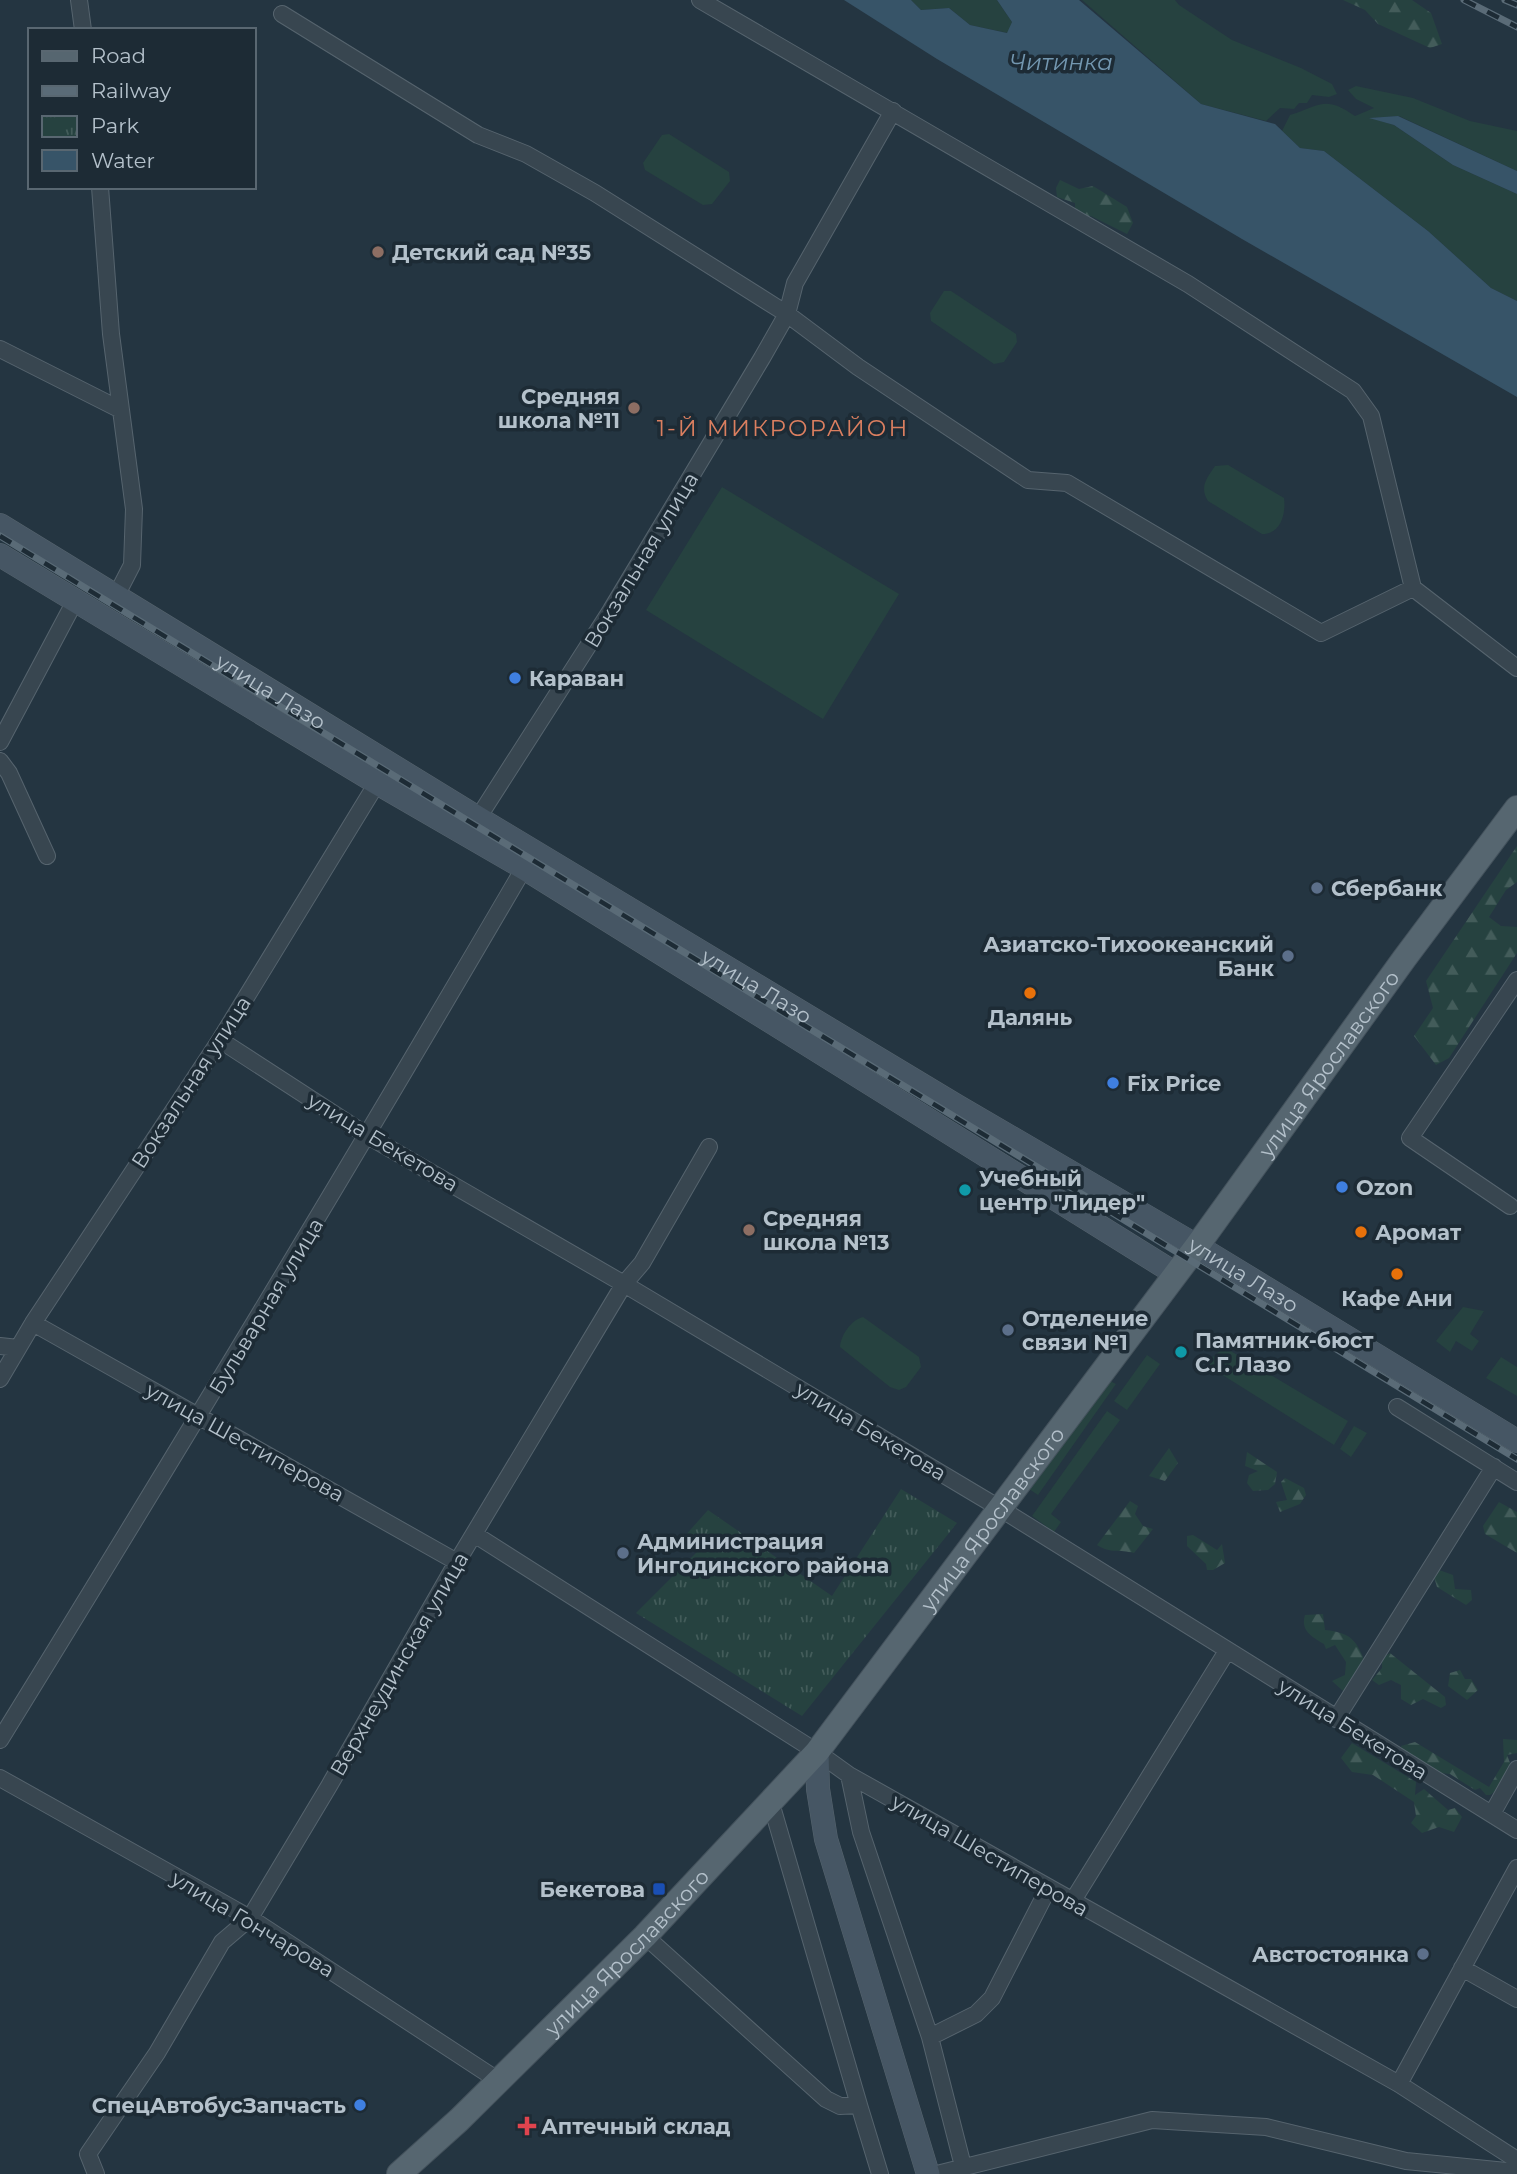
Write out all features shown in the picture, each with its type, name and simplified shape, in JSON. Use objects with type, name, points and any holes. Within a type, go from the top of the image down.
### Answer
[{"type":"main road","name":"улица Лазо","points":[[0,525],[478,818],[947,1100],[1197,1246],[1517,1441]]},
{"type":"main road","name":"улица Лазо","points":[[0,555],[377,783],[524,868],[1176,1274]]},
{"type":"main road","name":"улица Ярославского","points":[[399,2174],[499,2081],[645,1936],[817,1752],[1197,1246],[1517,808]]},
{"type":"main road","points":[[817,1752],[818,1789],[827,1839],[928,2174]]},
{"type":"street","points":[[79,0],[83,28]]},
{"type":"street","points":[[700,0],[1188,285],[1353,391],[1371,416],[1413,588],[1517,668]]},
{"type":"street","points":[[282,14],[478,135],[526,155],[595,193],[787,314],[858,367],[1028,480],[1067,483],[1321,633],[1413,588]]},
{"type":"street","name":"Вокзальная улица","points":[[478,818],[611,610],[787,314],[795,283],[893,111]]},
{"type":"street","points":[[100,189],[111,334],[134,509],[132,565],[116,596]]},
{"type":"street","points":[[0,349],[121,410]]},
{"type":"street","points":[[0,742],[76,599]]},
{"type":"street","points":[[0,761],[9,773],[47,856]]},
{"type":"street","name":"Вокзальная улица","points":[[0,1379],[33,1323],[220,1040],[377,783]]},
{"type":"street","name":"Бульварная улица","points":[[0,1740],[200,1416],[368,1136],[524,868]]},
{"type":"street","points":[[1510,1206],[1410,1138],[1517,980]]},
{"type":"street","name":"улица Бекетова","points":[[220,1040],[368,1136],[624,1283],[1001,1509],[1517,1829]]},
{"type":"street","name":"Верхнеудинская улица","points":[[96,2174],[88,2154],[157,2053],[222,1942],[250,1918],[457,1562],[624,1283],[642,1263],[709,1147]]},
{"type":"street","name":"улица Шестиперова","points":[[33,1323],[457,1562]]},
{"type":"street","points":[[0,1346],[18,1348]]},
{"type":"street","points":[[1397,1407],[1517,1482]]},
{"type":"street","points":[[1336,1719],[1494,1467]]},
{"type":"street","name":"улица Шестиперова","points":[[474,1534],[849,1775],[1399,2084],[1517,2160]]},
{"type":"street","points":[[1072,1902],[1227,1651]]},
{"type":"street","points":[[1492,1814],[1517,1769]]},
{"type":"street","points":[[849,1775],[861,1832],[930,2037],[963,2166]]},
{"type":"street","name":"улица Гончарова","points":[[0,1778],[250,1918],[499,2081]]},
{"type":"street","points":[[771,1803],[880,2174]]},
{"type":"street","points":[[1399,2084],[1517,1868]]},
{"type":"street","points":[[930,2037],[976,2014],[992,1998],[1048,1889]]},
{"type":"street","points":[[645,1936],[826,2099],[840,2106],[859,2105]]},
{"type":"street","points":[[1462,1968],[1517,1999]]},
{"type":"street","points":[[937,2174],[1152,2120],[1266,2127],[1406,2161],[1517,2172]]},
{"type":"green space","points":[[911,0],[997,0],[1012,22],[1008,33],[970,25],[949,8],[921,10]]},
{"type":"green space","points":[[1082,0],[1175,0],[1232,40],[1301,68],[1332,84],[1337,94],[1329,97],[1312,95],[1307,103],[1299,103],[1294,109],[1280,108],[1266,121],[1201,104]]},
{"type":"green space","points":[[1343,0],[1412,0],[1431,13],[1442,44],[1430,48],[1378,24],[1365,10]]},
{"type":"green space","points":[[1356,86],[1413,98],[1470,121],[1517,131],[1517,171],[1399,116],[1371,118],[1394,125],[1453,165],[1517,194],[1517,301],[1491,288],[1428,231],[1324,151],[1300,148],[1282,131],[1290,115],[1316,105],[1337,106],[1355,116],[1374,108],[1356,99],[1348,90]]},
{"type":"green space","points":[[669,134],[729,172],[730,181],[712,204],[703,205],[645,170],[643,163],[662,135]]},
{"type":"green space","points":[[1060,180],[1079,189],[1093,186],[1127,207],[1133,223],[1127,234],[1091,216],[1084,219],[1075,212],[1075,203],[1057,197],[1056,188]]},
{"type":"green space","points":[[944,291],[951,291],[1016,334],[1017,342],[1004,362],[994,364],[931,321],[930,313]]},
{"type":"green space","points":[[1228,465],[1284,498],[1283,516],[1274,531],[1262,534],[1208,501],[1204,491],[1207,479],[1215,466]]},
{"type":"green space","points":[[722,487],[899,594],[823,719],[646,610]]},
{"type":"green space","points":[[1517,846],[1517,882],[1506,890],[1489,917],[1501,926],[1517,927],[1517,953],[1449,1058],[1436,1065],[1414,1036],[1433,1008],[1426,981]]},
{"type":"green space","points":[[1463,1307],[1484,1311],[1470,1334],[1479,1341],[1472,1351],[1456,1341],[1450,1352],[1436,1341]]},
{"type":"green space","points":[[863,1317],[919,1357],[921,1367],[906,1387],[899,1390],[890,1387],[840,1347],[847,1329],[854,1321]]},
{"type":"green space","points":[[1224,1347],[1348,1421],[1334,1445],[1205,1364]]},
{"type":"green space","points":[[1147,1355],[1160,1364],[1127,1410],[1114,1401]]},
{"type":"green space","points":[[1501,1357],[1517,1367],[1517,1396],[1486,1378]]},
{"type":"green space","points":[[1110,1381],[1116,1384],[1038,1495],[1026,1487]]},
{"type":"green space","points":[[1107,1411],[1120,1420],[1051,1514],[1061,1522],[1054,1532],[1032,1516]]},
{"type":"green space","points":[[1354,1426],[1367,1433],[1351,1457],[1340,1449]]},
{"type":"green space","points":[[1169,1448],[1178,1463],[1165,1481],[1149,1476]]},
{"type":"green space","points":[[1247,1452],[1277,1472],[1275,1484],[1268,1490],[1253,1491],[1247,1483],[1249,1475],[1258,1471],[1245,1466]]},
{"type":"green space","points":[[1285,1478],[1304,1488],[1306,1495],[1300,1504],[1280,1512],[1276,1502],[1287,1500],[1281,1482]]},
{"type":"green space","points":[[901,1489],[957,1523],[802,1716],[636,1613],[698,1551],[683,1538],[708,1510],[832,1596]]},
{"type":"green space","points":[[1130,1501],[1138,1506],[1135,1514],[1143,1526],[1153,1529],[1134,1553],[1097,1545]]},
{"type":"green space","points":[[1499,1502],[1517,1512],[1517,1553],[1485,1534],[1483,1526]]},
{"type":"green space","points":[[1193,1535],[1217,1550],[1222,1544],[1225,1563],[1213,1570],[1207,1570],[1206,1564],[1187,1546],[1187,1536]]},
{"type":"green space","points":[[1439,1570],[1453,1575],[1455,1589],[1471,1590],[1472,1600],[1466,1605],[1437,1587],[1434,1577]]},
{"type":"green space","points":[[1323,1614],[1325,1630],[1341,1633],[1352,1639],[1366,1664],[1359,1681],[1343,1691],[1332,1681],[1345,1675],[1346,1662],[1335,1645],[1326,1649],[1324,1644],[1308,1633],[1304,1625],[1305,1615]]},
{"type":"green space","points":[[1390,1653],[1445,1697],[1446,1705],[1441,1708],[1423,1699],[1411,1705],[1401,1699],[1401,1685],[1391,1680],[1379,1685],[1372,1680],[1382,1668],[1382,1658]]},
{"type":"green space","points":[[1460,1670],[1465,1679],[1471,1679],[1478,1690],[1467,1700],[1448,1686],[1450,1673]]},
{"type":"green space","points":[[1503,1739],[1517,1740],[1517,1753],[1507,1755],[1512,1768],[1505,1785],[1490,1795],[1486,1795],[1480,1788],[1475,1790],[1450,1774],[1433,1772],[1403,1752],[1401,1746],[1415,1742],[1489,1787],[1504,1762]]},
{"type":"green space","points":[[1352,1743],[1416,1782],[1415,1795],[1424,1789],[1448,1810],[1455,1808],[1462,1817],[1454,1832],[1439,1827],[1422,1833],[1411,1823],[1416,1816],[1414,1802],[1373,1775],[1352,1772],[1341,1758]]},
{"type":"water","name":"Читинка","points":[[844,0],[911,0],[921,10],[949,8],[970,25],[1007,33],[1012,22],[997,0],[1079,0],[1201,104],[1275,124],[1300,148],[1324,151],[1428,231],[1491,288],[1517,301],[1517,397],[1242,239],[937,59]]},
{"type":"water","points":[[1398,116],[1517,171],[1517,194],[1453,165],[1394,125],[1369,118]]},
{"type":"railway","points":[[1464,0],[1517,27]]},
{"type":"railway","points":[[1505,0],[1517,5]]},
{"type":"railway","points":[[0,536],[1517,1459]]},
{"type":"place","name":"Детский сад №35","points":[[378,252]]},
{"type":"place","name":"Средняя школа №11","points":[[634,408]]},
{"type":"place","name":"Караван","points":[[515,678]]},
{"type":"place","name":"Сбербанк","points":[[1317,888]]},
{"type":"place","name":"Азиатско-Тихоокеанский Банк","points":[[1288,956]]},
{"type":"place","name":"Далянь","points":[[1030,993]]},
{"type":"place","name":"Fix Price","points":[[1113,1083]]},
{"type":"place","name":"Ozon","points":[[1342,1187]]},
{"type":"place","name":"Учебный центр \"Лидер\"","points":[[965,1190]]},
{"type":"place","name":"Средняя школа №13","points":[[749,1230]]},
{"type":"place","name":"Аромат","points":[[1361,1232]]},
{"type":"place","name":"Кафе Ани","points":[[1397,1274]]},
{"type":"place","name":"Отделение связи №1","points":[[1008,1330]]},
{"type":"place","name":"Памятник-бюст С.Г. Лазо","points":[[1181,1352]]},
{"type":"place","name":"Администрация Ингодинского района","points":[[623,1553]]},
{"type":"place","name":"Бекетова","points":[[659,1889]]},
{"type":"place","name":"Австостоянка","points":[[1423,1954]]},
{"type":"place","name":"СпецАвтобусЗапчасть","points":[[360,2105]]},
{"type":"place","name":"Аптечный склад","points":[[527,2126]]},
{"type":"district","name":"1-Й МИКРОРАЙОН","points":[[783,428]]}]
